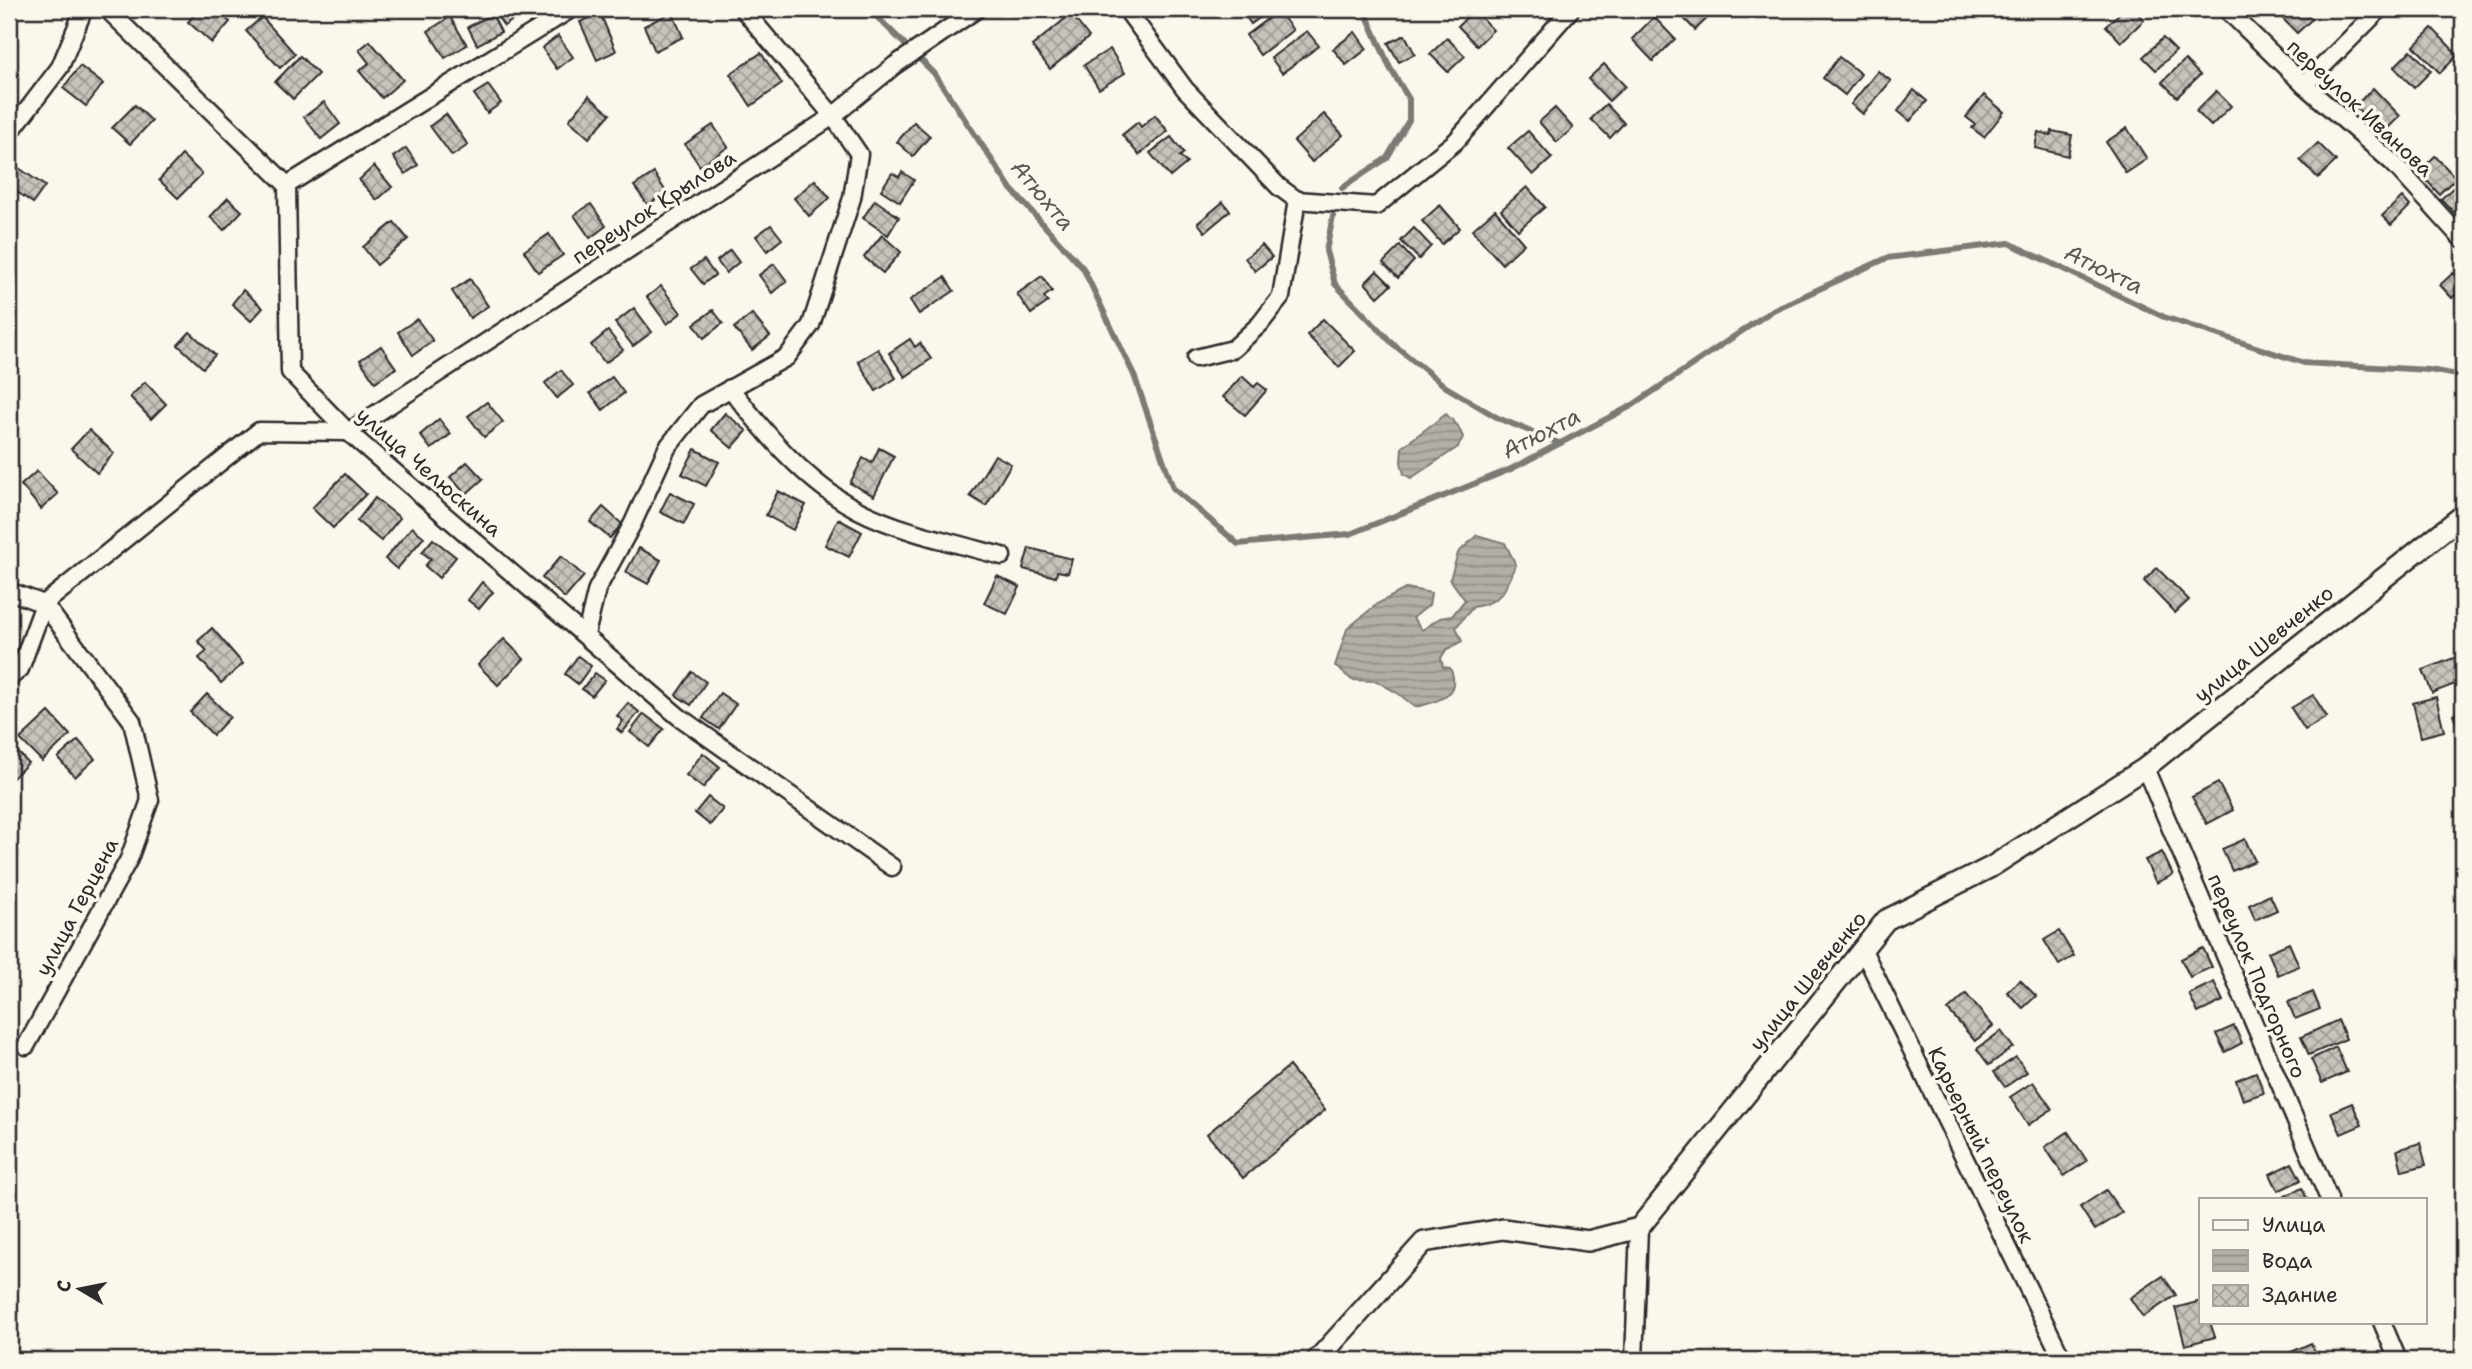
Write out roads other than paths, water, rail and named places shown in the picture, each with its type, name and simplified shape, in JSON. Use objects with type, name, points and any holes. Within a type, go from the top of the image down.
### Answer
[{"type":"street","points":[[9,134],[60,67],[84,9]]},
{"type":"street","points":[[107,9],[287,185],[571,9]]},
{"type":"street","points":[[586,634],[597,589],[633,523],[667,447],[701,405],[787,357],[811,325],[852,198],[859,154],[833,116],[743,9]]},
{"type":"street","name":"переулок Крылова","points":[[348,432],[833,116],[895,65],[976,9]]},
{"type":"street","points":[[1126,9],[1185,89],[1279,187],[1297,200],[1376,206],[1456,141],[1571,9]]},
{"type":"street","name":"переулок Иванова","points":[[2226,9],[2304,85],[2393,163],[2463,240]]},
{"type":"street","points":[[2304,85],[2380,9]]},
{"type":"street","name":"улица Челюскина","points":[[287,185],[290,372],[348,432],[586,634],[678,716],[892,867]]},
{"type":"street","points":[[1196,358],[1233,349],[1260,324],[1281,297],[1297,200]]},
{"type":"street","points":[[730,388],[769,438],[818,482],[858,510],[909,529],[1002,556]]},
{"type":"street","points":[[9,678],[20,669],[44,604],[259,431],[348,432]]},
{"type":"street","name":"улица Шевченко","points":[[1639,1228],[1886,920],[1991,867],[2145,768],[2463,515]]},
{"type":"street","points":[[9,591],[44,604]]},
{"type":"street","name":"улица Герцена","points":[[26,1046],[129,859],[150,800],[132,721],[44,604]]},
{"type":"street","name":"переулок Подгорного","points":[[2145,768],[2329,1198]]},
{"type":"street","name":"Карьерный переулок","points":[[1862,948],[2063,1360]]},
{"type":"street","points":[[1317,1360],[1424,1241],[1503,1229],[1588,1241],[1639,1228],[1634,1360]]},
{"type":"street","points":[[2383,1324],[2398,1360]]},
{"type":"water","points":[[1446,414],[1458,426],[1463,437],[1458,447],[1411,478],[1404,474],[1401,462],[1402,447]]},
{"type":"water","points":[[1477,535],[1505,543],[1516,565],[1501,594],[1490,602],[1473,607],[1456,627],[1462,641],[1446,650],[1441,658],[1443,667],[1450,668],[1453,678],[1450,692],[1431,703],[1415,707],[1376,681],[1352,680],[1335,666],[1347,629],[1377,604],[1407,588],[1431,593],[1429,605],[1413,618],[1422,630],[1440,618],[1452,616],[1465,600],[1450,579],[1458,553]]},
{"type":"waterway","name":"Атюхта","points":[[869,9],[934,73],[1011,189],[1083,268],[1134,375],[1173,488],[1238,544],[1350,534],[1511,469],[1633,405],[1773,310],[1887,258],[2009,243],[2164,317],[2304,363],[2429,370],[2463,376]]},
{"type":"waterway","points":[[1342,188],[1387,158],[1409,120],[1409,99],[1390,68],[1364,9]]},
{"type":"waterway","points":[[1333,216],[1326,251],[1335,284],[1393,344],[1446,387],[1498,418],[1559,443]]}]
